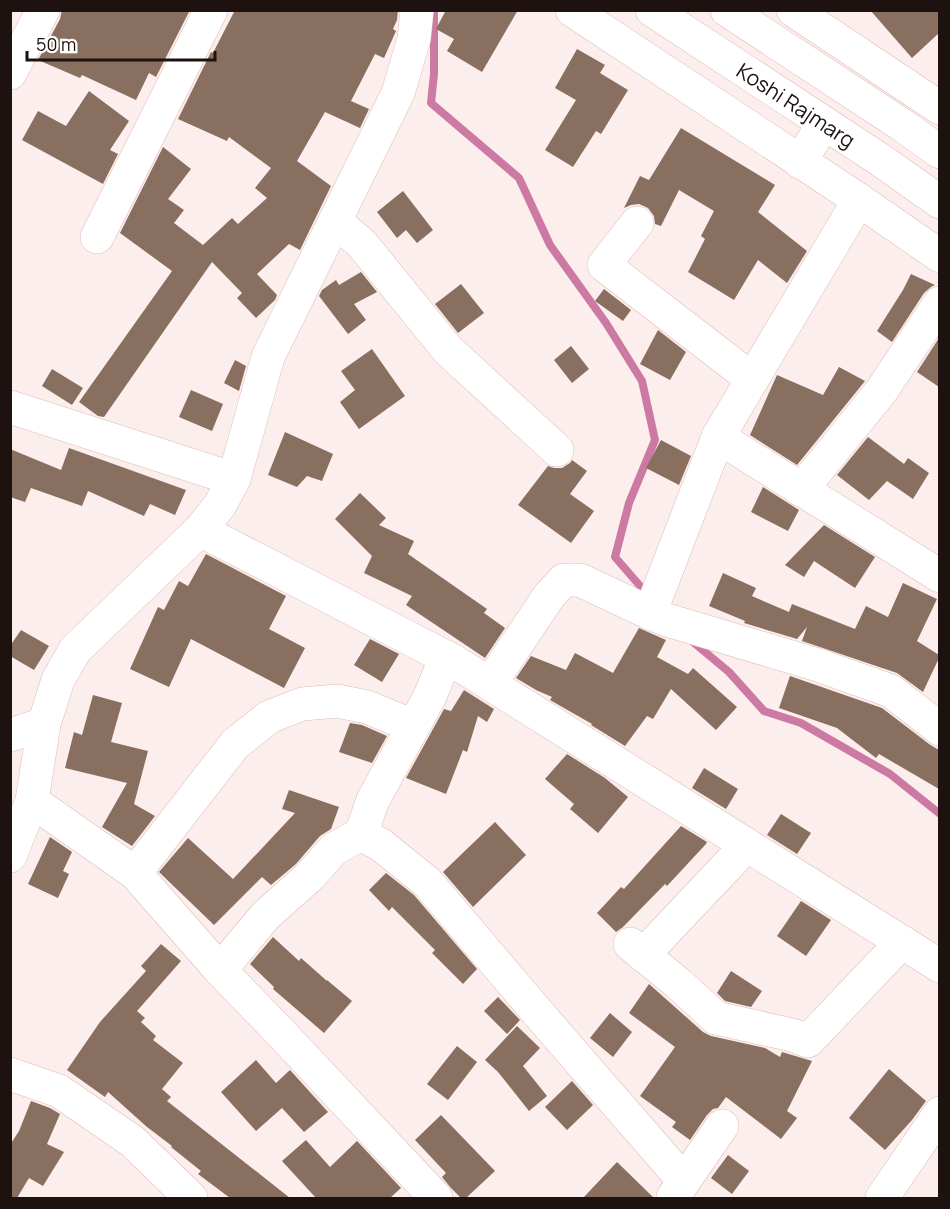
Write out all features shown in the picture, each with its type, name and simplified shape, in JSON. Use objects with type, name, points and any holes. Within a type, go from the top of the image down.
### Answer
[{"type":"street","points":[[97,237],[211,10]]},
{"type":"street","points":[[10,856],[32,801],[44,724],[58,680],[75,650],[200,530],[220,505],[234,479],[268,357],[398,93],[414,39],[417,10]]},
{"type":"street","points":[[572,10],[938,252]]},
{"type":"street","name":"Koshi Rajmarg","points":[[652,10],[939,202]]},
{"type":"street","name":"Koshi Rajmarg","points":[[727,10],[902,125],[939,152]]},
{"type":"street","points":[[793,10],[939,108]]},
{"type":"street","points":[[10,73],[28,21]]},
{"type":"street","points":[[800,162],[824,123]]},
{"type":"street","points":[[650,614],[718,437],[859,200]]},
{"type":"street","points":[[335,221],[362,244],[448,350],[557,450]]},
{"type":"street","points":[[637,223],[604,266],[752,379]]},
{"type":"street","points":[[801,490],[882,390],[939,303]]},
{"type":"street","points":[[10,407],[234,479]]},
{"type":"street","points":[[718,437],[939,576]]},
{"type":"street","points":[[200,530],[446,657],[939,966]]},
{"type":"street","points":[[490,684],[549,596],[564,580],[580,580],[650,614],[818,665],[891,692],[939,729]]},
{"type":"street","points":[[220,970],[266,915],[309,877],[334,849],[361,834],[373,800],[430,696],[446,657]]},
{"type":"street","points":[[135,873],[235,744],[269,717],[302,704],[338,701],[367,707],[413,726]]},
{"type":"street","points":[[10,735],[44,724]]},
{"type":"street","points":[[32,801],[135,873],[220,970],[436,1198]]},
{"type":"street","points":[[361,834],[381,846],[427,882],[530,1005],[678,1190],[722,1126]]},
{"type":"street","points":[[747,845],[637,950],[716,1018],[792,1035],[808,1041],[902,942]]},
{"type":"street","points":[[10,1074],[59,1090],[132,1141],[191,1198]]},
{"type":"street","points":[[882,1198],[939,1113]]},
{"type":"building","points":[[62,10],[190,10],[156,77],[149,73],[136,100],[82,75],[80,78],[38,60],[60,19]]},
{"type":"building","points":[[235,10],[398,10],[393,29],[396,31],[384,58],[375,54],[351,101],[369,109],[360,128],[325,112],[297,161],[331,186],[300,250],[289,244],[257,274],[277,295],[275,300],[256,318],[237,298],[242,293],[212,262],[104,417],[98,416],[79,402],[172,271],[120,233],[163,147],[191,169],[168,199],[184,210],[174,223],[203,245],[232,218],[238,224],[267,198],[255,188],[271,168],[229,137],[227,141],[178,119],[211,52],[213,53]]},
{"type":"building","points":[[446,10],[518,10],[482,72],[447,51],[454,39],[436,29]]},
{"type":"building","points":[[870,10],[939,10],[939,33],[912,58]]},
{"type":"building","points":[[577,49],[605,65],[600,73],[628,90],[601,134],[596,131],[573,167],[545,150],[576,100],[555,88]]},
{"type":"building","points":[[89,91],[129,121],[110,150],[118,154],[103,184],[22,140],[38,111],[66,126]]},
{"type":"building","points":[[681,128],[775,185],[758,212],[807,251],[787,283],[758,260],[734,300],[688,272],[705,239],[701,236],[714,211],[679,190],[661,226],[655,224],[654,216],[648,208],[639,204],[624,208],[640,176],[649,180]]},
{"type":"building","points":[[403,191],[433,230],[417,243],[406,230],[397,238],[377,212]]},
{"type":"building","points":[[361,272],[377,292],[354,304],[366,320],[348,334],[319,296],[322,290],[336,280],[339,285]]},
{"type":"building","points":[[911,274],[935,285],[924,293],[892,342],[877,331]]},
{"type":"building","points":[[461,284],[484,313],[458,333],[435,304]]},
{"type":"building","points":[[604,289],[631,310],[623,321],[595,301]]},
{"type":"building","points":[[658,330],[686,352],[670,380],[640,364]]},
{"type":"building","points":[[939,338],[939,387],[917,372]]},
{"type":"building","points":[[571,346],[589,369],[572,383],[554,360]]},
{"type":"building","points":[[372,349],[405,396],[359,429],[340,402],[355,390],[341,371]]},
{"type":"building","points":[[235,360],[246,366],[239,391],[224,383]]},
{"type":"building","points":[[839,367],[865,381],[797,465],[750,435],[777,375],[823,395]]},
{"type":"building","points":[[52,369],[83,388],[72,405],[42,386]]},
{"type":"building","points":[[191,390],[223,404],[212,431],[179,417]]},
{"type":"building","points":[[285,432],[333,454],[322,481],[307,476],[297,487],[268,475]]},
{"type":"building","points":[[868,437],[904,464],[908,458],[929,473],[913,499],[887,481],[869,500],[837,475]]},
{"type":"building","points":[[661,440],[691,456],[679,485],[646,468]]},
{"type":"building","points":[[69,448],[186,490],[175,515],[150,504],[144,516],[88,491],[82,506],[31,488],[25,502],[10,497],[10,449],[61,470]]},
{"type":"building","points":[[572,460],[587,471],[570,494],[594,511],[571,543],[518,505],[548,466],[562,468]]},
{"type":"building","points":[[763,487],[799,510],[788,531],[751,512]]},
{"type":"building","points":[[360,493],[386,518],[379,525],[414,541],[408,554],[487,609],[484,613],[505,628],[485,658],[406,605],[412,596],[364,573],[372,556],[335,519]]},
{"type":"building","points":[[824,525],[875,557],[855,588],[814,561],[804,577],[785,565]]},
{"type":"building","points":[[206,554],[286,596],[269,629],[305,648],[284,688],[191,639],[169,687],[130,669],[158,607],[164,610],[179,581],[188,586]]},
{"type":"building","points":[[723,573],[756,588],[752,596],[789,612],[792,604],[855,629],[866,606],[888,617],[903,583],[937,599],[917,641],[939,655],[923,692],[897,673],[802,641],[807,627],[797,639],[744,623],[745,621],[709,606]]},
{"type":"building","points":[[639,628],[666,640],[657,657],[688,674],[693,668],[737,707],[716,730],[671,689],[653,719],[647,716],[625,746],[550,700],[552,697],[516,678],[531,656],[566,670],[575,653],[613,673]]},
{"type":"building","points":[[21,630],[49,646],[34,670],[10,656],[10,646]]},
{"type":"building","points":[[370,639],[399,654],[382,682],[354,665]]},
{"type":"building","points":[[790,676],[882,708],[939,750],[939,789],[879,754],[876,758],[837,728],[779,708]]},
{"type":"building","points":[[464,690],[494,709],[487,722],[478,716],[467,752],[463,750],[446,794],[406,778],[444,709],[451,711]]},
{"type":"building","points":[[93,695],[122,703],[111,742],[148,751],[134,804],[155,816],[132,846],[102,827],[127,783],[65,768],[74,732],[82,735]]},
{"type":"building","points":[[350,723],[362,725],[387,736],[372,763],[339,752]]},
{"type":"building","points":[[567,754],[605,778],[628,797],[598,833],[570,809],[574,804],[545,779]]},
{"type":"building","points":[[704,768],[738,789],[726,809],[692,788]]},
{"type":"building","points":[[289,790],[339,807],[331,829],[320,836],[296,864],[271,885],[262,877],[214,925],[159,872],[188,838],[233,879],[295,813],[282,809]]},
{"type":"building","points":[[781,814],[811,833],[797,854],[767,835]]},
{"type":"building","points":[[495,822],[526,855],[473,907],[443,872]]},
{"type":"building","points":[[681,826],[707,842],[706,844],[667,886],[665,884],[616,932],[597,913],[621,887],[624,889]]},
{"type":"building","points":[[50,837],[72,852],[63,871],[69,874],[58,898],[28,884]]},
{"type":"building","points":[[386,873],[414,895],[477,969],[463,984],[432,953],[435,950],[392,907],[389,911],[369,890]]},
{"type":"building","points":[[801,901],[831,920],[806,956],[777,936]]},
{"type":"building","points":[[273,937],[299,961],[301,958],[352,1001],[324,1033],[273,989],[274,987],[250,964]]},
{"type":"building","points":[[161,944],[181,961],[137,1011],[145,1018],[141,1022],[156,1036],[153,1040],[183,1063],[162,1089],[171,1097],[167,1101],[290,1198],[230,1198],[198,1174],[201,1171],[108,1092],[105,1097],[67,1070],[100,1022],[146,971],[141,966]]},
{"type":"building","points":[[731,971],[762,991],[751,1007],[725,1001],[717,993]]},
{"type":"building","points":[[649,984],[703,1032],[711,1036],[765,1048],[780,1057],[782,1052],[812,1061],[787,1111],[797,1118],[781,1139],[726,1097],[718,1108],[713,1109],[707,1115],[690,1140],[672,1127],[676,1122],[640,1096],[675,1047],[629,1013]]},
{"type":"building","points":[[498,997],[520,1020],[507,1034],[484,1011]]},
{"type":"building","points":[[610,1013],[632,1032],[613,1057],[590,1038]]},
{"type":"building","points":[[517,1026],[540,1048],[523,1066],[547,1096],[529,1111],[498,1072],[485,1060]]},
{"type":"building","points":[[457,1046],[477,1062],[448,1100],[427,1084]]},
{"type":"building","points":[[256,1060],[276,1083],[290,1070],[328,1112],[304,1132],[282,1108],[256,1131],[221,1092]]},
{"type":"building","points":[[889,1069],[926,1101],[885,1150],[849,1118]]},
{"type":"building","points":[[572,1081],[593,1105],[567,1130],[545,1107]]},
{"type":"building","points":[[31,1101],[60,1114],[47,1144],[64,1152],[43,1186],[29,1178],[17,1198],[10,1198],[10,1145],[19,1131]]},
{"type":"building","points":[[441,1115],[495,1171],[466,1198],[461,1198],[451,1188],[442,1177],[446,1173],[415,1140]]},
{"type":"building","points":[[306,1140],[330,1167],[357,1141],[401,1188],[390,1198],[316,1198],[282,1161]]},
{"type":"building","points":[[728,1155],[749,1171],[732,1194],[711,1178]]},
{"type":"building","points":[[617,1162],[654,1198],[583,1198]]},
{"type":"waterway","points":[[434,10],[434,74],[431,103],[519,178],[550,245],[606,323],[642,381],[655,440],[629,503],[615,557],[647,594]]},
{"type":"waterway","points":[[693,642],[729,672],[764,711],[801,723],[890,774],[940,814]]}]
